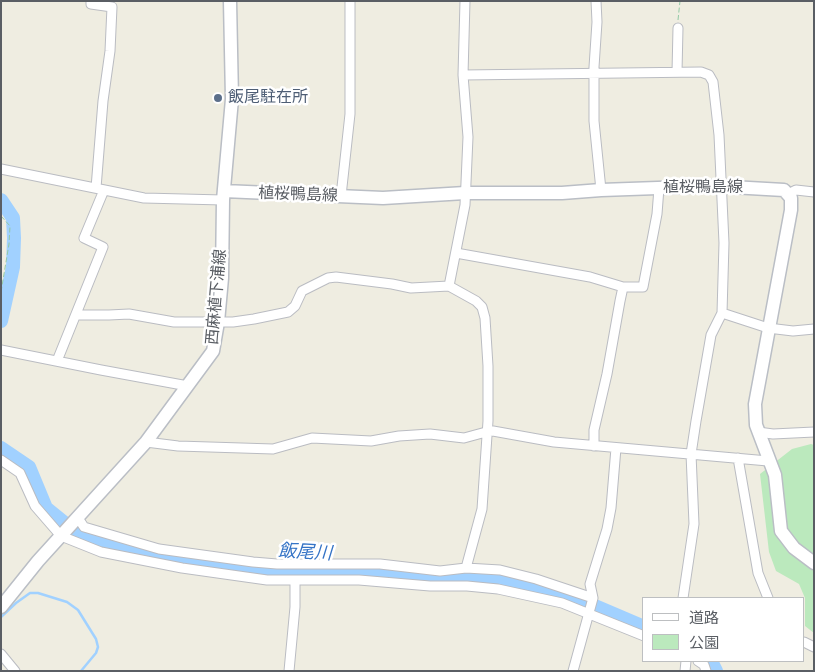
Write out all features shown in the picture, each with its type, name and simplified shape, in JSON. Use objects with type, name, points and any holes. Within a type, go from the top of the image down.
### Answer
[{"type":"main road","name":"西麻植下浦線","points":[[1,607],[38,561],[146,442],[213,350],[222,278],[224,196],[232,99],[230,1]]},
{"type":"main road","name":"植桜鴨島線","points":[[224,196],[383,198],[465,193],[562,194],[601,190],[721,186],[784,190],[788,194]]},
{"type":"main road","points":[[788,194],[791,210],[755,404],[756,425],[775,476],[781,532],[794,548],[814,563]]},
{"type":"street","points":[[57,361],[104,247],[84,238],[100,189],[103,101],[110,50],[112,7],[91,4],[91,1]]},
{"type":"street","points":[[341,196],[350,114],[350,1]]},
{"type":"street","points":[[449,286],[464,214],[468,137],[463,75],[465,1]]},
{"type":"street","points":[[596,1],[594,121],[601,190]]},
{"type":"street","points":[[677,72],[678,28]]},
{"type":"street","points":[[463,75],[701,72],[709,75],[713,82],[719,135],[721,186],[724,272],[722,313],[712,335],[691,454],[694,524],[682,597]]},
{"type":"street","points":[[2,169],[144,198],[224,196]]},
{"type":"street","points":[[456,253],[590,277],[623,287],[643,286],[657,214],[659,188]]},
{"type":"street","points":[[788,194],[796,190],[814,192]]},
{"type":"street","points":[[76,315],[110,316],[129,314],[174,322],[218,322],[254,319],[288,312],[294,306],[302,291],[336,276],[411,288],[449,286],[476,301],[482,308],[485,318],[488,366],[488,421],[482,509],[466,568]]},
{"type":"street","points":[[594,446],[594,430],[607,374],[623,287]]},
{"type":"street","points":[[722,313],[768,328],[793,331],[814,329]]},
{"type":"street","points":[[3,350],[188,386]]},
{"type":"street","points":[[146,442],[178,446],[273,448],[312,438],[371,441],[399,436],[430,434],[464,438],[493,431],[554,442],[768,460]]},
{"type":"street","points":[[758,432],[773,434],[814,432]]},
{"type":"street","points":[[572,670],[593,598],[590,584],[611,508],[616,448]]},
{"type":"street","points":[[738,458],[758,573],[768,597]]},
{"type":"street","points":[[1,460],[20,473],[35,506],[63,534],[102,552],[141,561],[267,580],[359,580],[498,589],[562,603],[642,635]]},
{"type":"street","points":[[76,519],[84,527],[159,549],[277,564],[380,564],[440,571],[466,568],[500,570],[593,598]]},
{"type":"street","points":[[289,671],[295,607],[295,581]]},
{"type":"street","points":[[1,654],[14,671]]},
{"type":"path","points":[[678,28],[680,1]]},
{"type":"path","points":[[1,216],[10,226],[1,292]]},
{"type":"green space","points":[[811,444],[814,445],[814,633],[805,626],[805,597],[799,584],[776,571],[769,552],[760,474],[792,449]]},
{"type":"waterway","name":"飯尾川","points":[[1,200],[13,218],[14,238],[13,267],[1,321]]},
{"type":"waterway","name":"飯尾川","points":[[1,448],[29,467],[46,508],[78,534],[103,543],[166,555],[272,571],[384,573],[446,578],[485,576],[520,583],[583,601],[642,626]]},
{"type":"waterway","points":[[1,617],[30,593],[38,593],[67,602],[78,610],[96,639],[98,647],[96,653],[81,671]]},
{"type":"waterway","name":"飯尾川","points":[[712,662],[716,671]]},
{"type":"place","name":"飯尾駐在所","points":[[218,98]]}]
